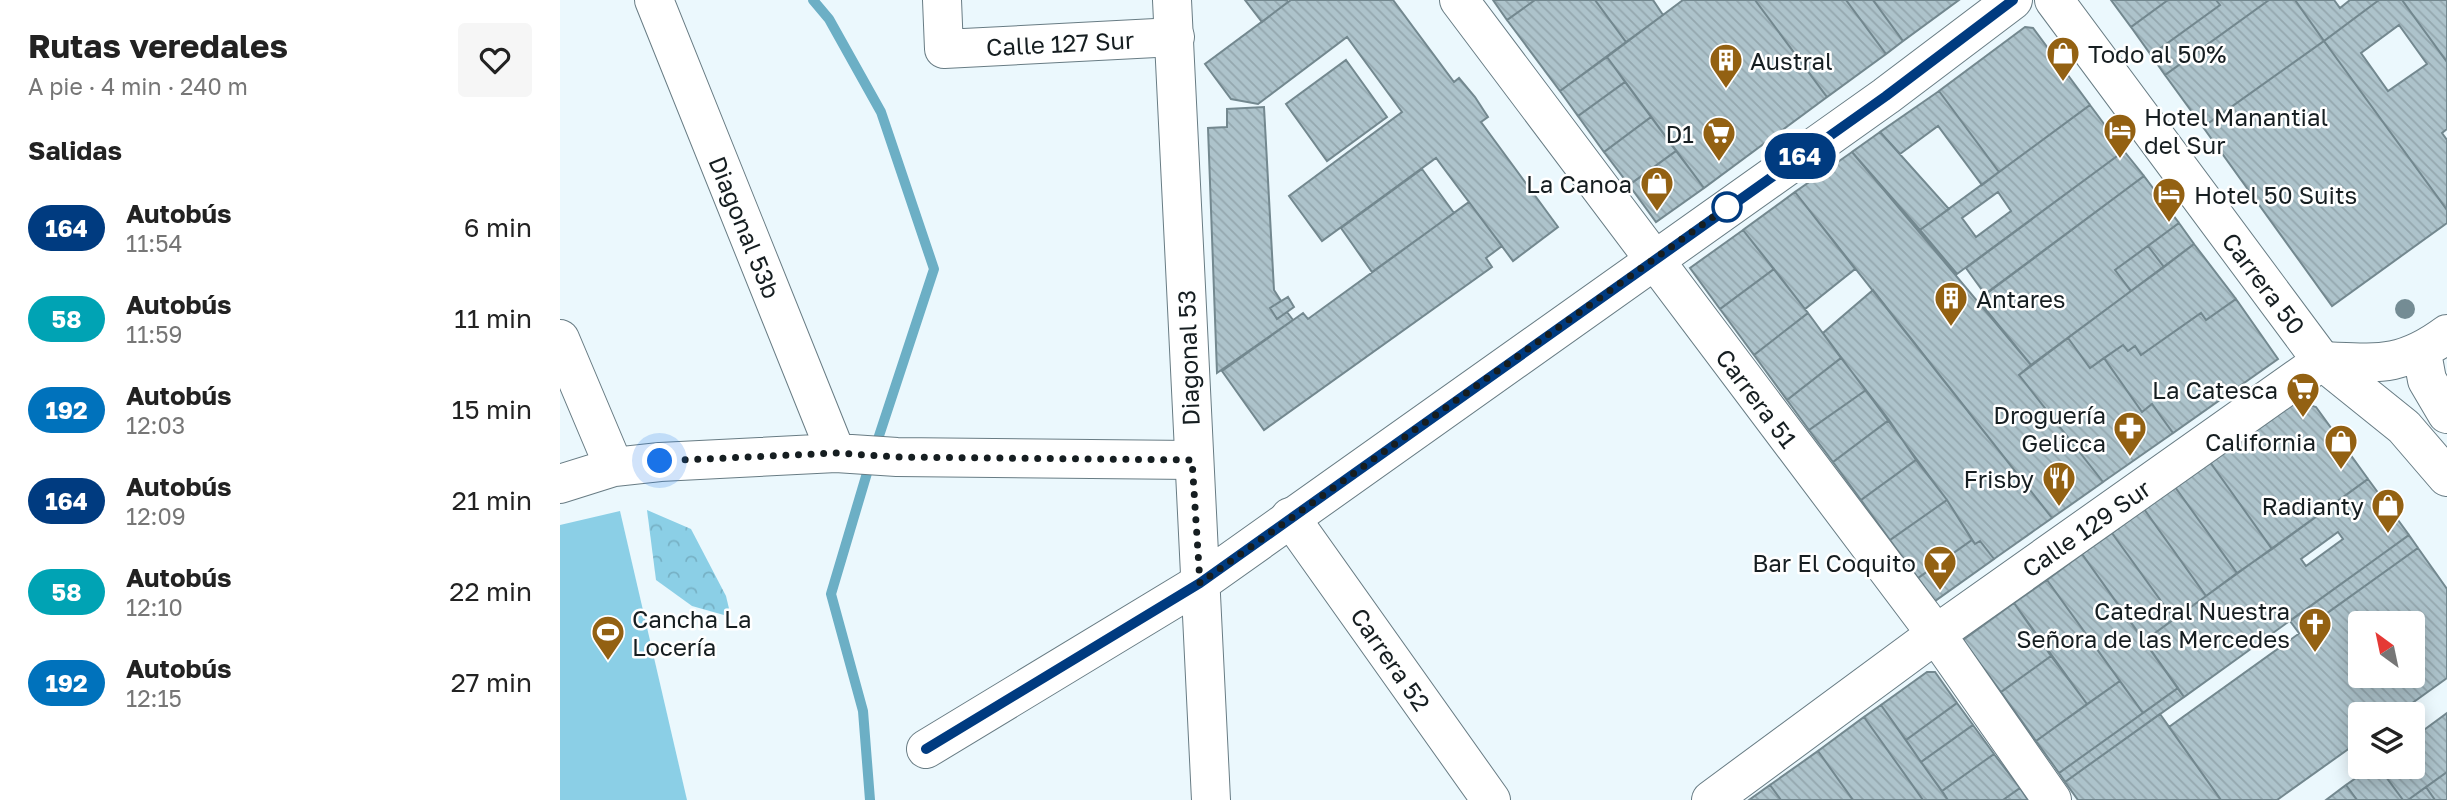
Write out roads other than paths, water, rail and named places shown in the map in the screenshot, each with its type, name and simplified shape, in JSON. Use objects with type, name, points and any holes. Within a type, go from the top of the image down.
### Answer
[{"type":"street","name":"Diagonal 53b","points":[[654,0],[842,454]]},
{"type":"street","name":"Calle 127 Sur","points":[[942,0],[944,49],[1175,10]]},
{"type":"street","name":"Carrera 51","points":[[1459,0],[1936,634],[2052,800]]},
{"type":"street","points":[[926,749],[1200,583],[1652,259],[1886,96],[2013,0]]},
{"type":"street","name":"Carrera 50","points":[[2054,0],[2322,360],[2404,427],[2447,477]]},
{"type":"street","name":"Diagonal 53","points":[[1175,10],[1192,460],[1211,800]]},
{"type":"street","points":[[560,339],[614,467]]},
{"type":"street","points":[[2322,360],[2383,364],[2434,344]]},
{"type":"street","points":[[2434,344],[2427,380],[2447,414]]},
{"type":"street","name":"Calle 129 Sur","points":[[1711,800],[1936,634],[2322,360]]},
{"type":"street","points":[[560,484],[614,467],[660,461],[842,454],[1192,460]]},
{"type":"street","name":"Carrera 52","points":[[1290,517],[1491,800]]},
{"type":"waterway","points":[[813,0],[829,19],[881,112],[934,269],[875,448]]},
{"type":"waterway","points":[[870,463],[831,594],[863,711],[870,800]]},
{"type":"place","name":"Todo al 50%","points":[[2063,83]]},
{"type":"place","name":"Austral","points":[[1726,90]]},
{"type":"place","name":"Hotel Manantial del Sur","points":[[2120,160]]},
{"type":"place","name":"D1","points":[[1719,163]]},
{"type":"place","name":"La Canoa","points":[[1657,213]]},
{"type":"place","name":"Hotel 50 Suits","points":[[2169,224]]},
{"type":"place","name":"Antares","points":[[1951,328]]},
{"type":"place","name":"La Catesca","points":[[2303,419]]},
{"type":"place","name":"Droguería Gelicca","points":[[2130,458]]},
{"type":"place","name":"California","points":[[2341,471]]},
{"type":"place","name":"Frisby","points":[[2059,508]]},
{"type":"place","name":"Radianty","points":[[2388,535]]},
{"type":"place","name":"Bar El Coquito","points":[[1940,592]]},
{"type":"place","name":"Catedral Nuestra Señora de las Mercedes","points":[[2315,654]]},
{"type":"place","name":"Cancha La Locería","points":[[608,662]]}]
